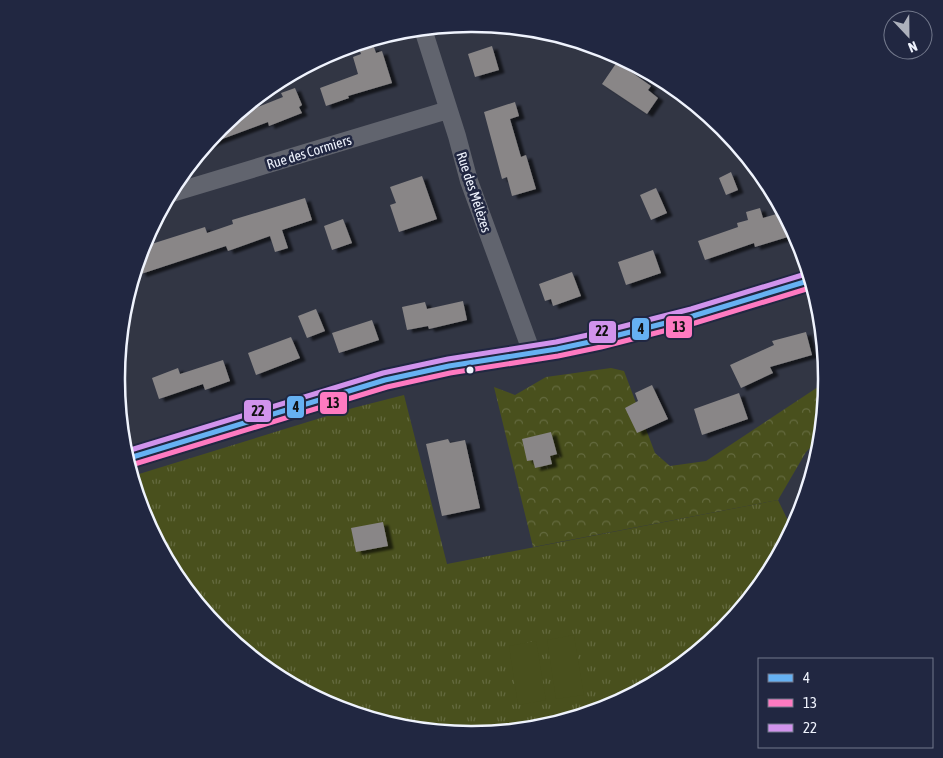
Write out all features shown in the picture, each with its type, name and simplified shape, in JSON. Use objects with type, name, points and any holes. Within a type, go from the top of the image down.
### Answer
[{"type":"street","name":"Rue des Mélèzes","points":[[425,35],[457,136],[468,181],[532,353]]},
{"type":"street","name":"Rue des Cormiers","points":[[180,191],[448,110]]},
{"type":"street","points":[[134,457],[385,380],[449,366],[591,342],[655,326],[804,282]]},
{"type":"green space","points":[[611,368],[624,371],[655,453],[670,466],[706,461],[818,387],[811,447],[778,500],[533,547],[494,387],[515,395],[546,377]]},
{"type":"green space","points":[[404,395],[447,564],[778,500],[788,520],[760,572],[717,624],[700,640],[664,667],[625,690],[561,714],[517,723],[472,726],[449,725],[426,723],[382,714],[339,699],[298,679],[261,654],[226,624],[183,572],[171,552],[151,512],[139,474],[353,408]]},
{"type":"green space","points":[[574,635],[584,695],[556,699],[547,640]]},
{"type":"green space","points":[[536,641],[546,700],[518,705],[509,646]]},
{"type":"building","points":[[492,46],[499,70],[475,77],[468,54]]},
{"type":"building","points":[[374,47],[376,53],[382,51],[392,83],[348,96],[349,98],[326,106],[320,88],[358,74],[353,57],[361,54],[360,51]]},
{"type":"building","points":[[616,64],[627,69],[651,86],[648,90],[658,98],[647,114],[602,84]]},
{"type":"building","points":[[295,88],[302,105],[299,107],[302,113],[269,126],[268,122],[221,139],[257,107],[283,97],[281,93]]},
{"type":"building","points":[[515,102],[519,116],[510,119],[521,157],[526,155],[536,189],[512,196],[507,177],[502,179],[484,112]]},
{"type":"building","points":[[731,172],[738,190],[726,195],[719,178]]},
{"type":"building","points":[[422,176],[437,219],[399,232],[390,205],[396,203],[390,187]]},
{"type":"building","points":[[656,188],[667,213],[651,220],[640,195]]},
{"type":"building","points":[[305,198],[312,220],[282,230],[288,248],[275,252],[270,236],[228,251],[226,246],[141,274],[152,244],[205,227],[207,233],[233,224],[232,220]]},
{"type":"building","points":[[760,208],[763,218],[776,214],[788,237],[755,247],[754,243],[705,260],[698,241],[738,227],[737,223],[748,220],[746,212]]},
{"type":"building","points":[[343,219],[352,243],[332,250],[324,226]]},
{"type":"building","points":[[653,250],[661,273],[626,285],[618,262]]},
{"type":"building","points":[[572,272],[581,296],[553,306],[551,299],[545,301],[539,284]]},
{"type":"building","points":[[463,301],[467,320],[429,329],[428,326],[407,330],[402,307],[425,302],[427,309]]},
{"type":"building","points":[[316,309],[325,331],[307,338],[298,316]]},
{"type":"building","points":[[372,320],[379,340],[339,353],[332,333]]},
{"type":"building","points":[[806,332],[812,355],[770,367],[773,373],[741,388],[730,365],[774,345],[772,341]]},
{"type":"building","points":[[291,337],[300,358],[256,375],[248,353]]},
{"type":"building","points":[[223,360],[230,381],[205,390],[203,384],[159,399],[152,378],[178,368],[180,374]]},
{"type":"building","points":[[652,385],[668,419],[637,433],[625,408],[638,401],[635,393]]},
{"type":"building","points":[[739,393],[748,419],[702,435],[694,409]]},
{"type":"building","points":[[551,432],[557,454],[550,456],[552,464],[535,468],[533,460],[527,461],[522,439]]},
{"type":"building","points":[[448,439],[450,443],[465,440],[480,508],[442,516],[426,444]]},
{"type":"building","points":[[383,522],[388,546],[356,552],[351,528]]},
{"type":"transit line","name":"22","points":[[133,449],[383,373],[448,359],[556,342],[597,333],[691,309],[802,275]]},
{"type":"transit line","name":"4","points":[[134,457],[385,380],[449,366],[557,349],[599,340],[693,316],[804,282]]},
{"type":"transit line","name":"13","points":[[136,464],[387,387],[450,373],[558,356],[601,347],[695,323],[806,289]]}]
